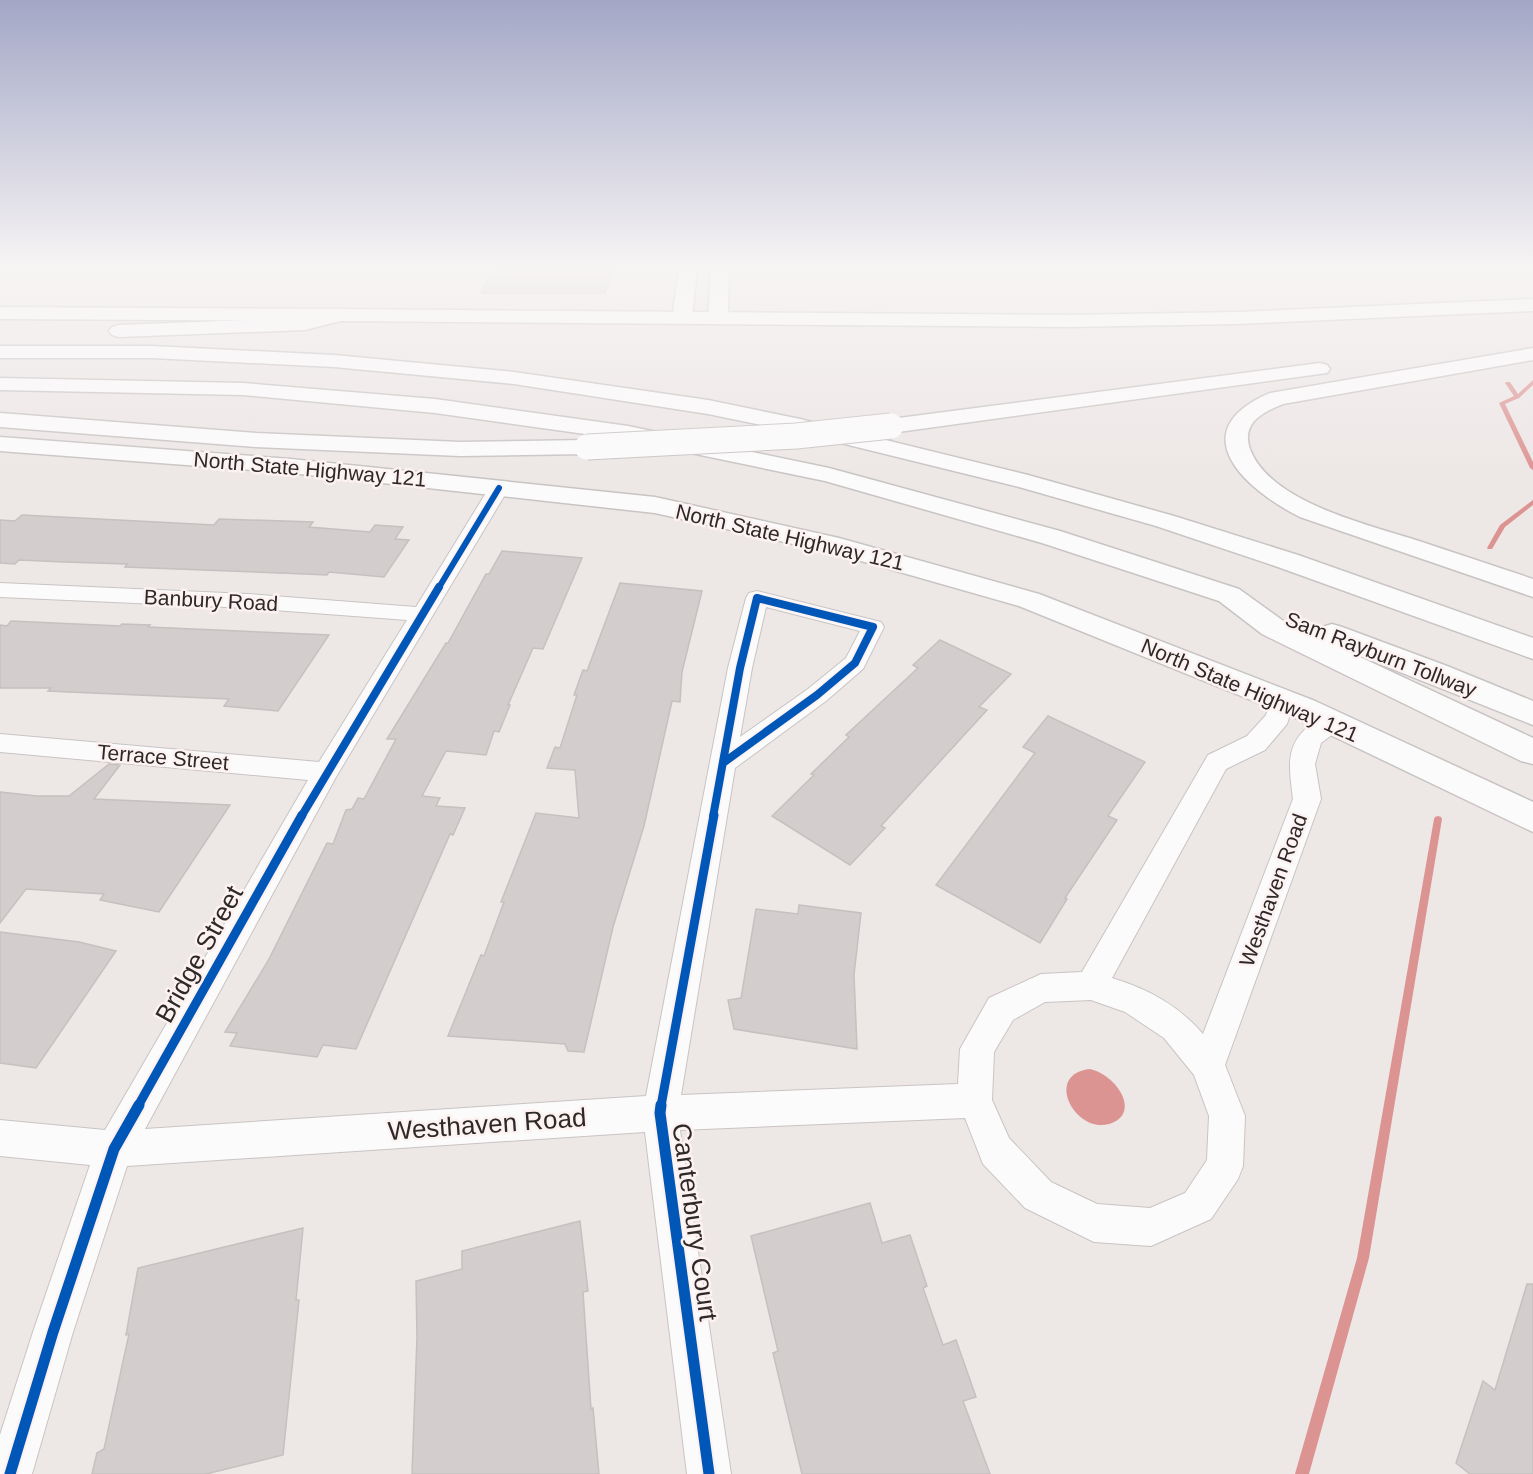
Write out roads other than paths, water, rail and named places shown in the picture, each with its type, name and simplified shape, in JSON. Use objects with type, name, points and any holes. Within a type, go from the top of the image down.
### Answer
[{"type":"main road","points":[[0,420],[256,440],[460,449],[587,447],[796,436],[891,426],[1413,357],[1533,344]]},
{"type":"main road","points":[[0,352],[152,352],[334,361],[514,378],[708,407],[800,426],[1007,476],[1165,521],[1288,561],[1530,648]]},
{"type":"main road","points":[[1533,354],[1278,398],[1256,407],[1241,420],[1236,438],[1241,457],[1255,476],[1283,498],[1311,512],[1533,588]]},
{"type":"main road","name":"Sam Rayburn Tollway","points":[[0,384],[243,389],[341,396],[521,416],[628,433],[829,475],[1062,541],[1229,595],[1436,673],[1533,714]]},
{"type":"main road","name":"North State Highway 121","points":[[0,444],[207,459],[655,505],[839,546],[1029,600],[1332,722],[1533,818]]},
{"type":"main road","points":[[11,467],[66,467],[207,459]]},
{"type":"main road","points":[[1229,595],[1272,627],[1533,752]]},
{"type":"street","name":"Bridge Street","points":[[10,1474],[53,1332],[114,1149],[326,772],[499,488]]},
{"type":"street","name":"Banbury Road","points":[[0,590],[248,601],[421,614]]},
{"type":"street","name":"Canterbury Court","points":[[709,1474],[660,1113],[740,668],[757,598],[873,627],[855,663],[817,695],[723,763]]},
{"type":"street","points":[[1091,986],[1216,762],[1256,743],[1278,718],[1282,701]]},
{"type":"street","name":"Westhaven Road","points":[[1208,1065],[1307,799],[1302,764],[1309,738],[1332,722]]},
{"type":"street","name":"Terrace Street","points":[[0,743],[326,772]]},
{"type":"street","points":[[1091,986],[1135,1000],[1176,1027],[1208,1065],[1227,1116],[1224,1166],[1197,1206],[1151,1227],[1094,1223],[1038,1195],[996,1151],[975,1100],[977,1049],[1001,1009],[1041,988],[1091,986]]},
{"type":"street","name":"Westhaven Road","points":[[0,1138],[114,1149],[660,1113],[975,1100]]},
{"type":"waterway","points":[[1517,397],[1533,382]]},
{"type":"waterway","points":[[1508,383],[1517,397]]},
{"type":"waterway","points":[[1517,397],[1502,403],[1533,468]]},
{"type":"waterway","points":[[1490,548],[1502,526],[1533,502]]},
{"type":"waterway","points":[[1302,1474],[1363,1258],[1438,819]]}]
